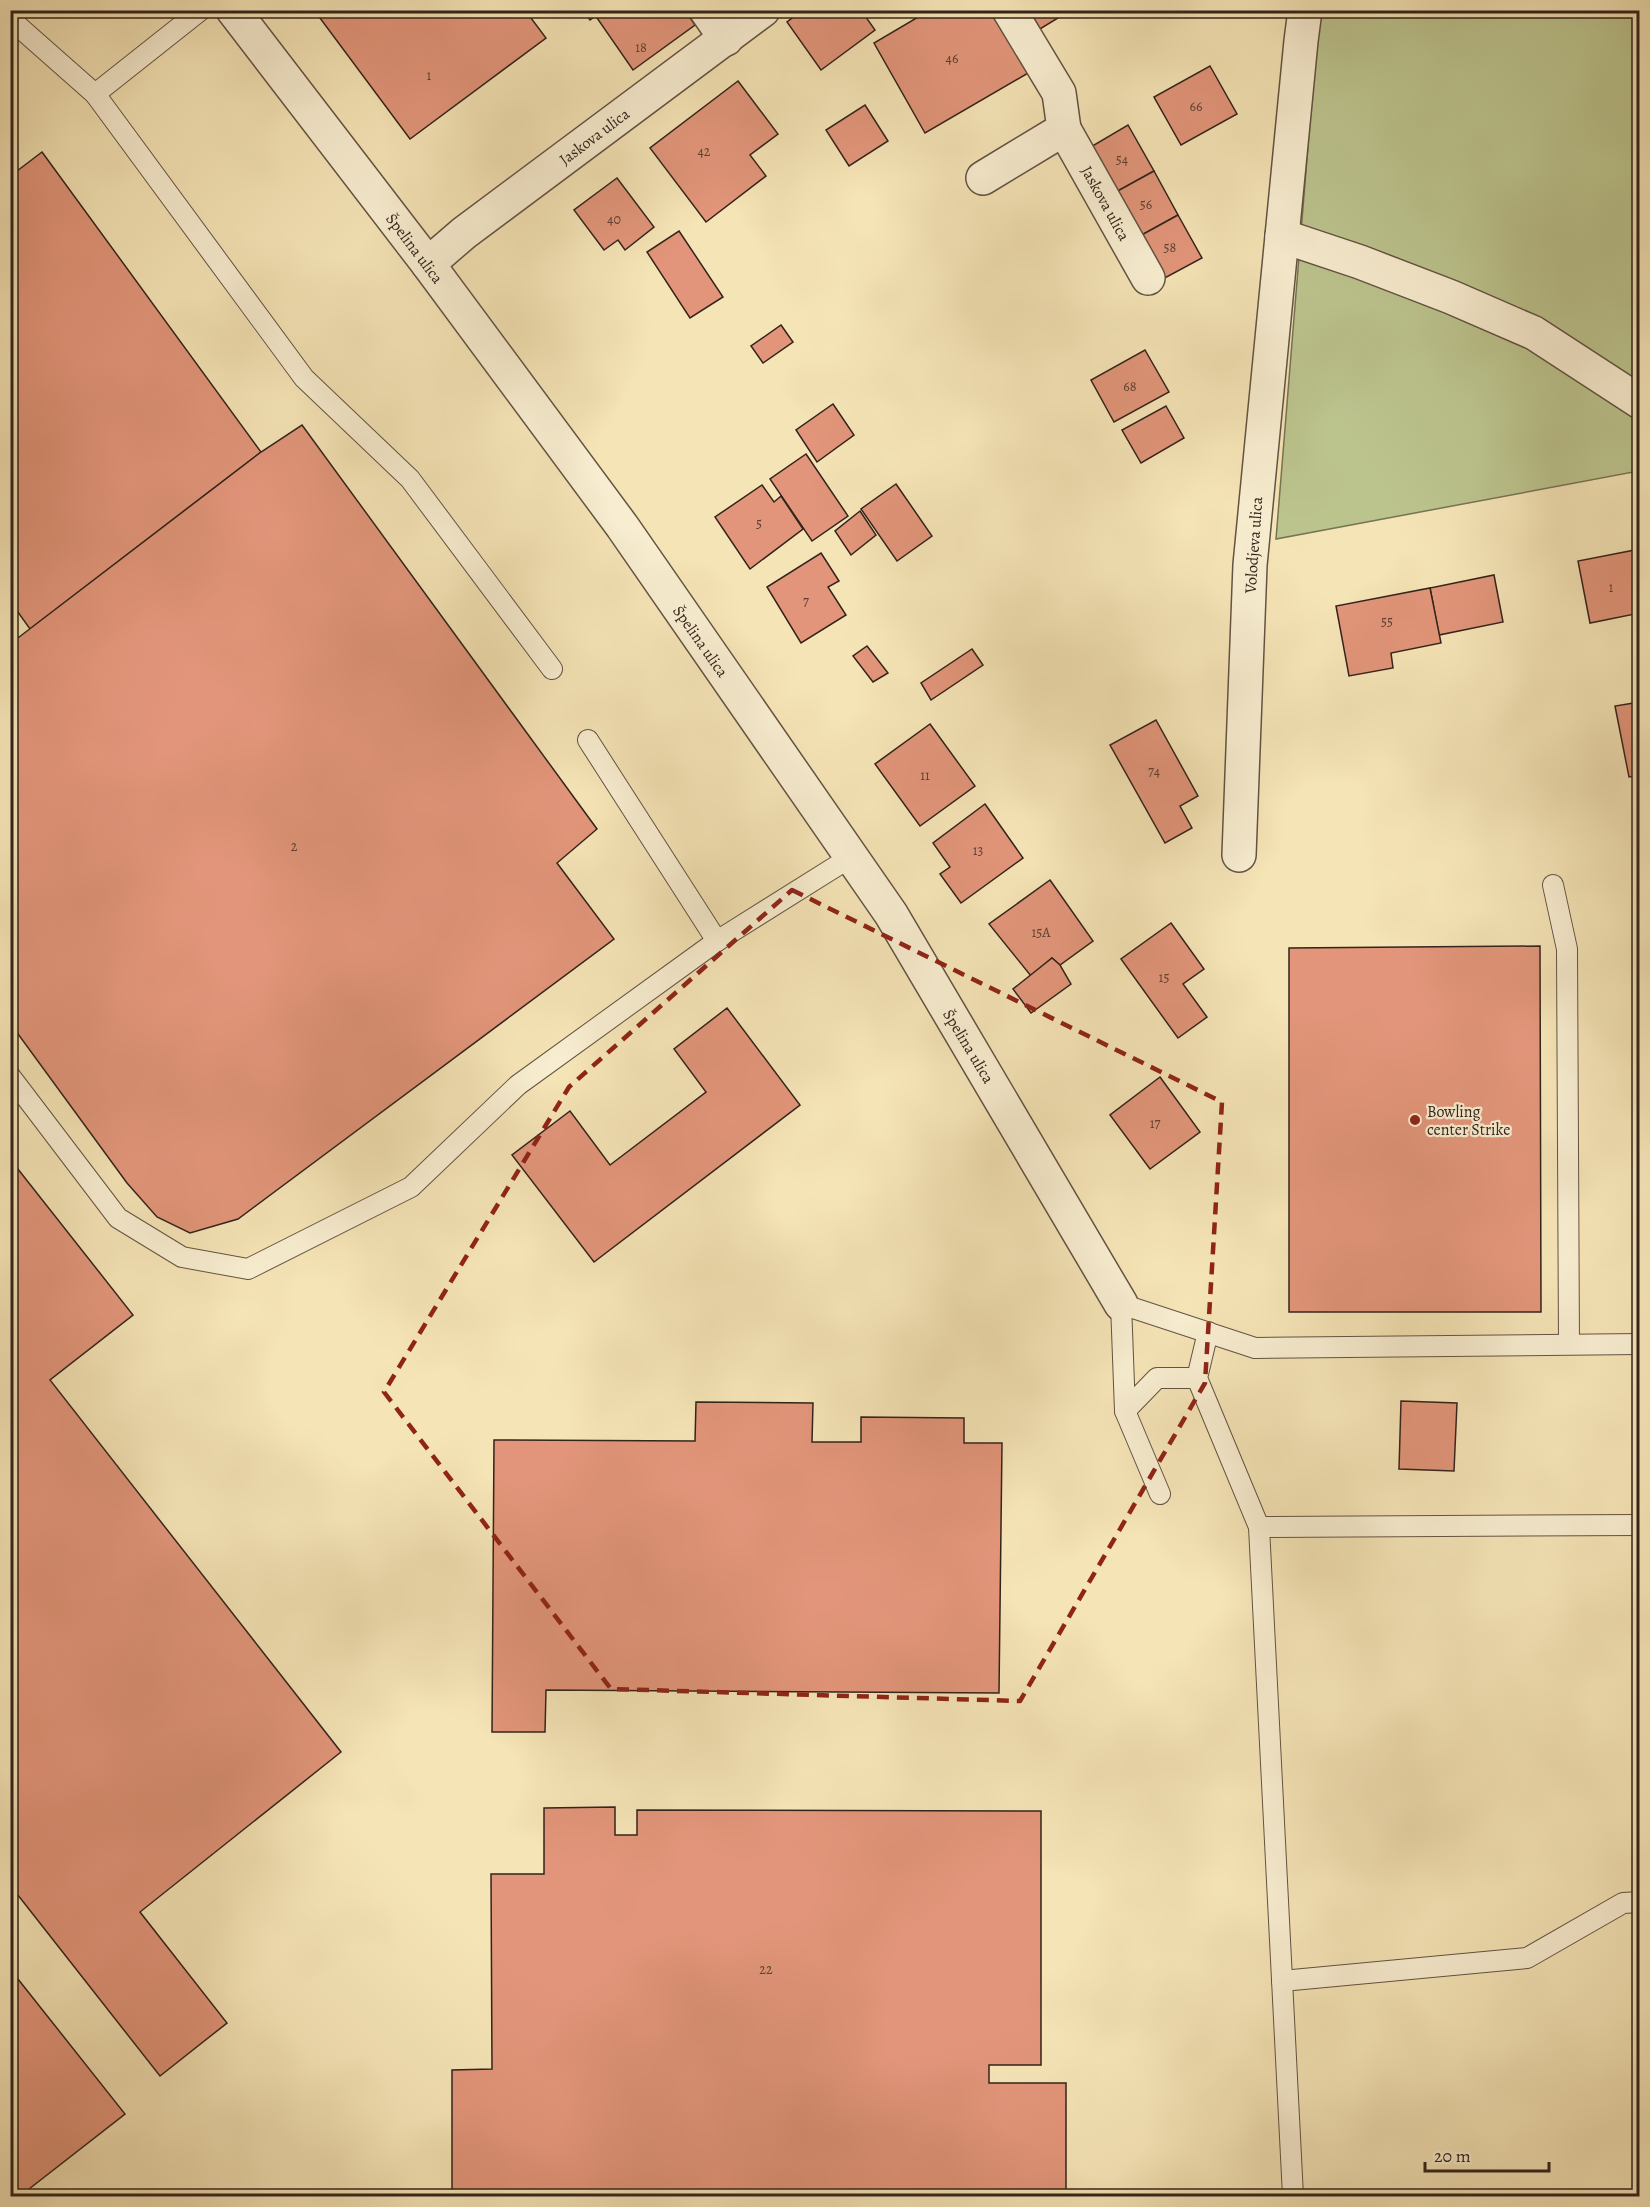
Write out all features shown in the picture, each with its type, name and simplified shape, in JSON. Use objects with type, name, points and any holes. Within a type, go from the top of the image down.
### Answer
[{"type":"street","name":"Špelina ulica","points":[[233,10],[428,264],[622,526],[891,914],[1120,1304]]},
{"type":"street","points":[[706,10],[726,39]]},
{"type":"street","name":"Jaskova ulica","points":[[428,264],[464,233],[763,10]]},
{"type":"street","name":"Jaskova ulica","points":[[1010,10],[1059,93],[1064,129],[1148,278]]},
{"type":"street","name":"Volodjeva ulica","points":[[1239,855],[1250,565],[1305,10]]},
{"type":"street","points":[[983,178],[1064,129]]},
{"type":"street","points":[[1282,236],[1431,289],[1534,333],[1640,402]]},
{"type":"lane","points":[[95,94],[201,10]]},
{"type":"lane","points":[[10,15],[18,26],[95,94],[304,378],[410,479],[552,669]]},
{"type":"lane","points":[[588,740],[717,941]]},
{"type":"lane","points":[[10,1076],[118,1218],[182,1257],[248,1269],[411,1187],[518,1085],[717,941],[851,857]]},
{"type":"lane","points":[[1552,885],[1567,949],[1569,1344]]},
{"type":"lane","points":[[1160,1494],[1125,1411],[1120,1304],[1255,1348],[1640,1344]]},
{"type":"lane","points":[[1208,1332],[1197,1378],[1259,1527],[1293,2196]]},
{"type":"lane","points":[[1125,1411],[1157,1378],[1197,1378]]},
{"type":"lane","points":[[1259,1527],[1640,1525]]},
{"type":"lane","points":[[1282,1981],[1527,1958],[1623,1903],[1640,1902]]},
{"type":"highlighted area","points":[[792,890],[1222,1102],[1205,1383],[1020,1701],[611,1689],[384,1392],[569,1087]]},
{"type":"green space","points":[[1319,11],[1639,11],[1639,471],[1276,539]]},
{"type":"building","points":[[314,10],[525,10],[546,38],[410,139]]},
{"type":"building","points":[[583,10],[604,10],[590,20]]},
{"type":"building","points":[[608,10],[685,10],[695,25],[633,70],[597,18]]},
{"type":"building","points":[[803,10],[861,10],[875,30],[821,70],[787,22]]},
{"type":"building","points":[[930,10],[995,10],[1030,72],[925,133],[874,43]]},
{"type":"building","points":[[1029,10],[1071,10],[1040,29]]},
{"type":"building","points":[[1210,66],[1237,114],[1181,145],[1154,97]]},
{"type":"building","points":[[738,81],[778,134],[750,155],[766,176],[706,222],[650,148]]},
{"type":"building","points":[[865,105],[888,141],[849,166],[826,130]]},
{"type":"building","points":[[1128,125],[1154,171],[1114,193],[1089,148]]},
{"type":"building","points":[[42,152],[261,452],[30,629],[10,601],[10,162],[17,171]]},
{"type":"building","points":[[1154,171],[1178,215],[1138,237],[1114,193]]},
{"type":"building","points":[[617,178],[654,227],[625,250],[618,240],[604,250],[574,210]]},
{"type":"building","points":[[1178,215],[1202,258],[1161,280],[1138,237]]},
{"type":"building","points":[[679,231],[723,297],[690,318],[647,252]]},
{"type":"building","points":[[781,325],[793,342],[763,363],[751,346]]},
{"type":"building","points":[[1145,350],[1169,392],[1114,422],[1091,380]]},
{"type":"building","points":[[833,404],[854,435],[817,462],[796,430]]},
{"type":"building","points":[[1166,406],[1184,438],[1141,463],[1122,430]]},
{"type":"building","points":[[302,425],[597,829],[557,863],[614,939],[238,1219],[190,1233],[157,1217],[127,1183],[10,1023],[10,644],[261,452]]},
{"type":"building","points":[[806,454],[848,516],[812,541],[770,479]]},
{"type":"building","points":[[896,484],[932,536],[897,561],[861,509]]},
{"type":"building","points":[[762,485],[774,502],[781,496],[803,529],[750,569],[715,517]]},
{"type":"building","points":[[860,511],[876,535],[851,555],[835,531]]},
{"type":"building","points":[[1640,549],[1640,613],[1590,623],[1578,561]]},
{"type":"building","points":[[821,553],[839,581],[828,587],[846,615],[801,643],[767,587]]},
{"type":"building","points":[[1494,575],[1503,622],[1439,635],[1430,588]]},
{"type":"building","points":[[1430,588],[1441,643],[1391,653],[1393,668],[1349,676],[1336,606]]},
{"type":"building","points":[[867,646],[888,673],[873,682],[853,656]]},
{"type":"building","points":[[972,649],[983,665],[931,700],[921,683]]},
{"type":"building","points":[[1640,702],[1640,775],[1629,777],[1615,706]]},
{"type":"building","points":[[1156,720],[1198,796],[1180,806],[1192,828],[1165,843],[1110,745]]},
{"type":"building","points":[[930,724],[975,786],[920,826],[875,764]]},
{"type":"building","points":[[985,804],[1023,858],[961,903],[940,874],[950,867],[933,843]]},
{"type":"building","points":[[1050,880],[1093,941],[1060,965],[1052,958],[1031,976],[989,924]]},
{"type":"building","points":[[1171,923],[1204,969],[1183,984],[1207,1017],[1178,1038],[1121,959]]},
{"type":"building","name":"Bowling center Strike","points":[[1540,946],[1541,1312],[1289,1312],[1289,948]]},
{"type":"building","points":[[1052,958],[1060,965],[1071,984],[1031,1013],[1013,989]]},
{"type":"building","points":[[727,1008],[800,1105],[594,1262],[512,1155],[570,1111],[610,1165],[706,1092],[674,1049]]},
{"type":"building","points":[[1160,1077],[1200,1132],[1150,1169],[1110,1115]]},
{"type":"building","points":[[10,1159],[133,1315],[50,1380],[341,1752],[140,1912],[227,2023],[160,2076],[10,1885]]},
{"type":"building","points":[[1401,1401],[1457,1403],[1454,1471],[1399,1469]]},
{"type":"building","points":[[696,1402],[813,1403],[812,1442],[861,1442],[861,1417],[964,1418],[964,1443],[1002,1443],[999,1693],[546,1690],[545,1732],[492,1732],[494,1440],[695,1441]]},
{"type":"building","points":[[615,1807],[615,1835],[637,1835],[637,1810],[1041,1811],[1041,2065],[989,2065],[989,2083],[1066,2083],[1066,2196],[452,2196],[452,2070],[492,2069],[491,1874],[544,1874],[544,1808]]},
{"type":"building","points":[[10,1969],[125,2114],[20,2196],[10,2196]]},
{"type":"place","name":"Bowling center Strike","points":[[1415,1120]]}]
